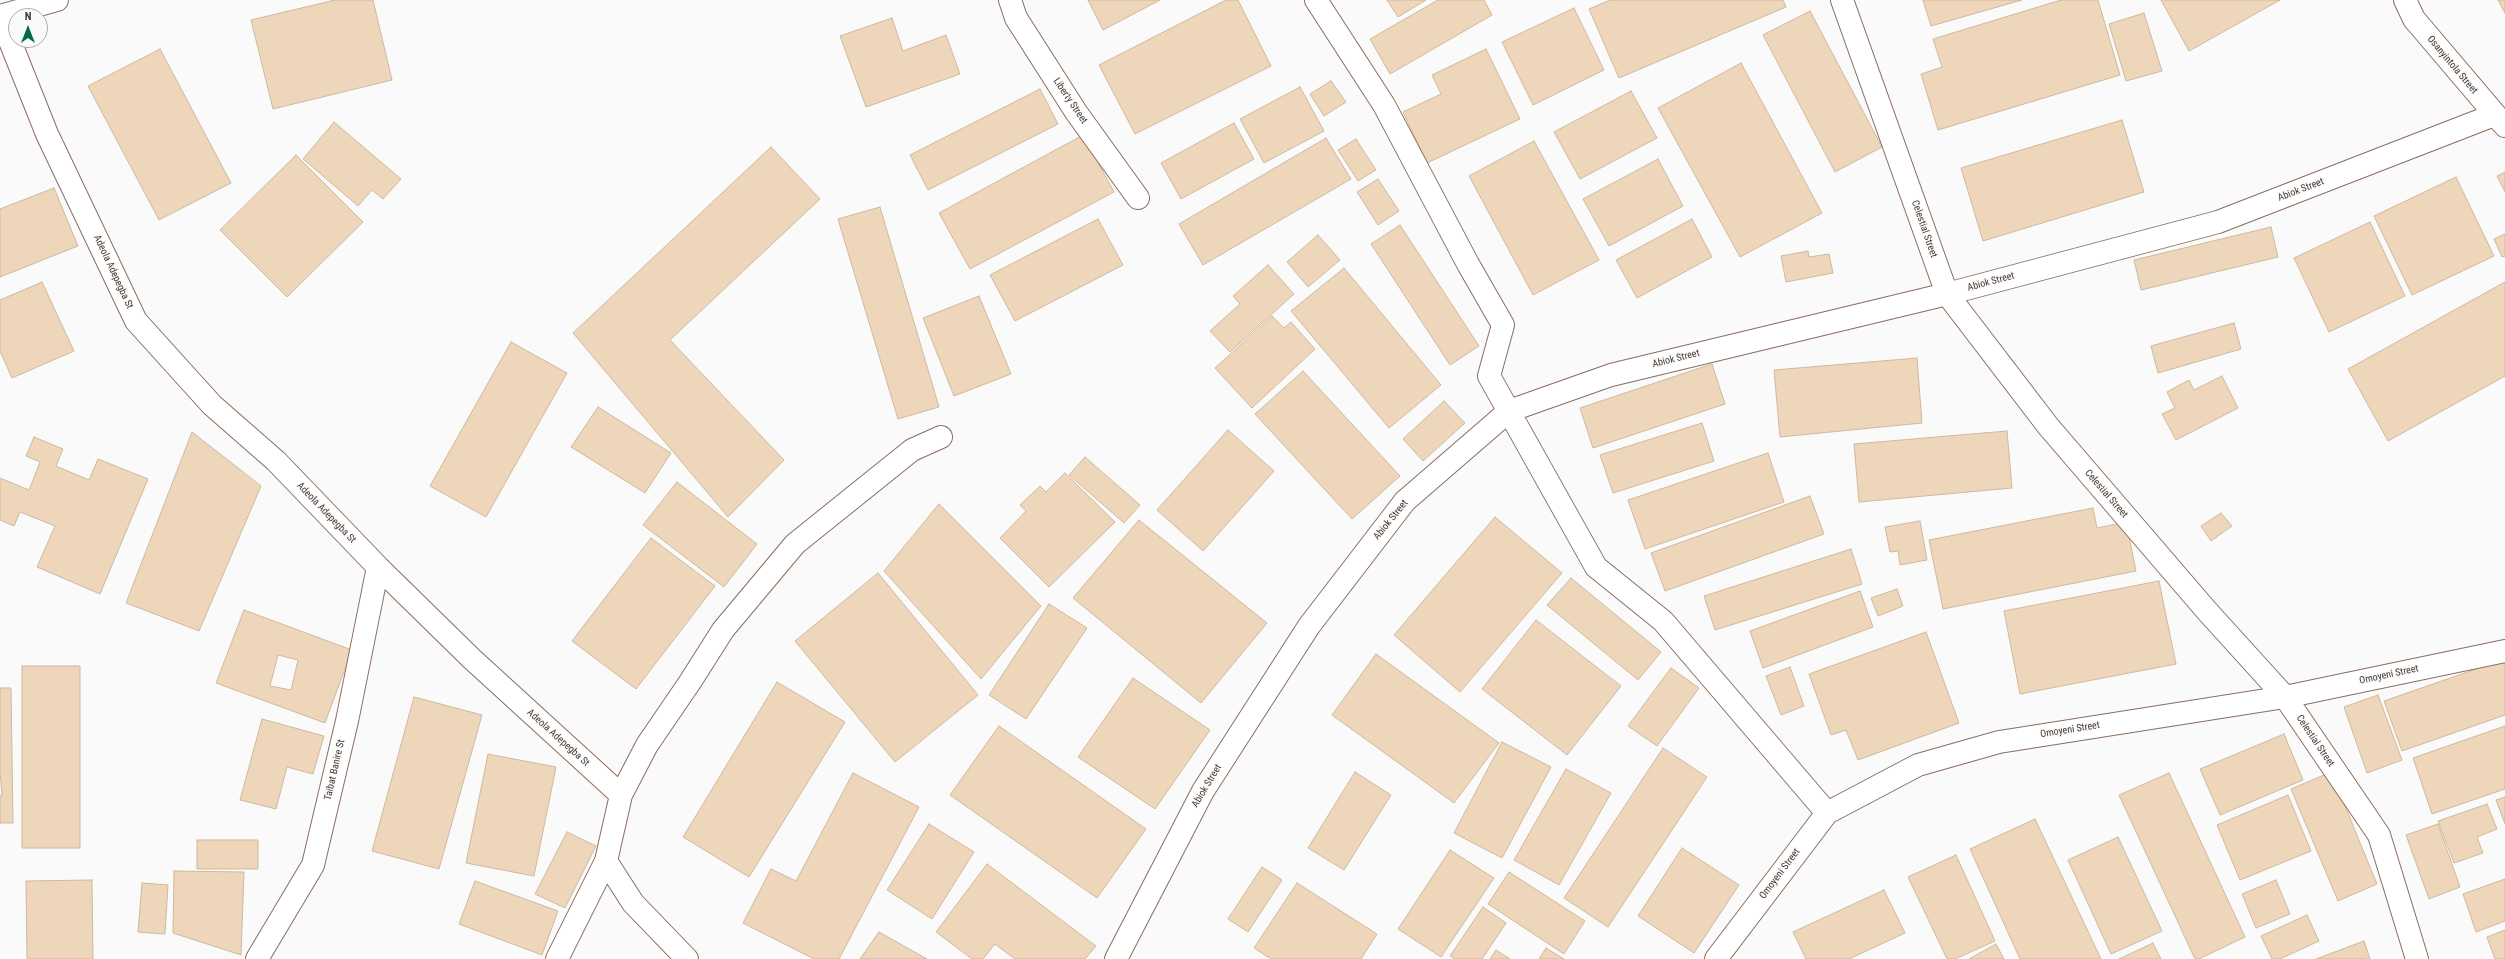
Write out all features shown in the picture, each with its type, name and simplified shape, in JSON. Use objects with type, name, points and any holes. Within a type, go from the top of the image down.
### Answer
[{"type":"street","points":[[0,16],[57,0]]},
{"type":"street","name":"Liberty Street","points":[[1010,0],[1016,18],[1072,105],[1138,198]]},
{"type":"street","points":[[1316,0],[1384,105],[1468,264],[1504,324],[1489,376],[1596,567],[1662,620],[1827,813]]},
{"type":"street","name":"Celestial Street","points":[[1842,0],[1947,294],[2048,426],[2207,611],[2286,697],[2379,835],[2417,959]]},
{"type":"street","name":"Osanyintola Street","points":[[2405,0],[2414,19],[2500,120]]},
{"type":"street","name":"Adeola Adepegba St","points":[[0,16],[47,134],[136,321],[212,406],[276,461],[378,567],[472,659],[621,795]]},
{"type":"street","name":"Abiok Street","points":[[1116,959],[1203,791],[1308,626],[1405,501],[1509,411],[1611,375],[1947,294],[2218,222],[2500,120]]},
{"type":"street","points":[[556,959],[606,861],[621,795],[647,745],[723,630],[790,550],[912,450],[941,437]]},
{"type":"street","name":"Taibat Banire St","points":[[256,959],[313,865],[347,721],[378,567]]},
{"type":"street","name":"Omoyeni Street","points":[[1716,959],[1827,813],[1918,765],[1999,742],[2286,697],[2505,651]]},
{"type":"street","points":[[606,861],[633,903],[687,959]]},
{"type":"building","points":[[335,0],[373,0],[392,80],[273,109],[251,20]]},
{"type":"building","points":[[1088,0],[1160,0],[1103,30]]},
{"type":"building","points":[[1226,0],[1238,0],[1271,66],[1135,134],[1099,65]]},
{"type":"building","points":[[1387,0],[1426,0],[1398,17]]},
{"type":"building","points":[[1438,0],[1484,0],[1492,15],[1390,74],[1370,39]]},
{"type":"building","points":[[1610,0],[1783,0],[1786,7],[1619,78],[1589,9]]},
{"type":"building","points":[[1923,0],[2022,0],[1931,26]]},
{"type":"building","points":[[2061,0],[2098,0],[2120,75],[1938,130],[1921,74],[1942,67],[1933,39]]},
{"type":"building","points":[[2161,0],[2280,0],[2189,51]]},
{"type":"building","points":[[2498,0],[2505,0],[2505,13]]},
{"type":"building","points":[[1574,8],[1604,70],[1533,105],[1502,42]]},
{"type":"building","points":[[1810,11],[1882,147],[1835,172],[1763,35]]},
{"type":"building","points":[[2144,13],[2162,71],[2126,81],[2109,24]]},
{"type":"building","points":[[892,18],[903,51],[946,35],[960,74],[866,107],[840,36]]},
{"type":"building","points":[[160,49],[231,183],[159,220],[88,86]]},
{"type":"building","points":[[1486,49],[1520,119],[1427,163],[1403,112],[1441,94],[1432,75]]},
{"type":"building","points":[[1741,63],[1822,213],[1740,257],[1658,108]]},
{"type":"building","points":[[1331,81],[1346,102],[1324,116],[1310,94]]},
{"type":"building","points":[[1300,87],[1324,131],[1264,163],[1240,119]]},
{"type":"building","points":[[1040,89],[1058,124],[928,190],[910,155]]},
{"type":"building","points":[[1631,91],[1657,138],[1580,179],[1554,132]]},
{"type":"building","points":[[2122,120],[2144,192],[1983,241],[1961,168]]},
{"type":"building","points":[[334,122],[401,179],[383,199],[372,190],[358,206],[303,159]]},
{"type":"building","points":[[1234,123],[1254,159],[1181,199],[1161,163]]},
{"type":"building","points":[[1083,135],[1114,192],[970,269],[939,213]]},
{"type":"building","points":[[1326,138],[1351,179],[1203,265],[1179,224]]},
{"type":"building","points":[[1356,139],[1376,170],[1358,181],[1338,150]]},
{"type":"building","points":[[1534,141],[1599,260],[1533,295],[1469,176]]},
{"type":"building","points":[[771,147],[820,199],[670,340],[784,460],[728,517],[573,333]]},
{"type":"building","points":[[296,155],[363,222],[287,297],[220,230]]},
{"type":"building","points":[[1658,159],[1683,206],[1609,246],[1583,199]]},
{"type":"building","points":[[2505,172],[2505,192],[2497,176]]},
{"type":"building","points":[[2456,177],[2494,256],[2412,295],[2374,216]]},
{"type":"building","points":[[1378,179],[1399,211],[1378,225],[1357,192]]},
{"type":"building","points":[[54,188],[78,246],[0,277],[0,209]]},
{"type":"building","points":[[880,207],[939,407],[898,419],[838,219]]},
{"type":"building","points":[[1098,219],[1123,265],[1015,321],[990,275]]},
{"type":"building","points":[[1692,219],[1712,257],[1637,298],[1616,260]]},
{"type":"building","points":[[2370,222],[2405,296],[2329,332],[2294,258]]},
{"type":"building","points":[[1400,225],[1479,346],[1450,365],[1371,244]]},
{"type":"building","points":[[2271,227],[2278,257],[2141,290],[2134,260]]},
{"type":"building","points":[[2505,234],[2505,256],[2502,257],[2494,239]]},
{"type":"building","points":[[1318,235],[1340,260],[1308,287],[1287,262]]},
{"type":"building","points":[[1808,251],[1809,257],[1829,254],[1833,273],[1786,282],[1781,256]]},
{"type":"building","points":[[1268,265],[1294,294],[1230,352],[1210,331],[1240,304],[1233,296]]},
{"type":"building","points":[[1344,268],[1441,385],[1389,428],[1291,311]]},
{"type":"building","points":[[42,282],[74,351],[12,378],[0,351],[0,300]]},
{"type":"building","points":[[2505,282],[2505,376],[2388,441],[2348,369]]},
{"type":"building","points":[[979,296],[1011,374],[954,396],[923,318]]},
{"type":"building","points":[[1272,316],[1284,328],[1291,322],[1315,349],[1252,408],[1215,368]]},
{"type":"building","points":[[2234,323],[2241,349],[2158,373],[2151,346]]},
{"type":"building","points":[[511,342],[567,373],[486,517],[430,486]]},
{"type":"building","points":[[1917,358],[1922,423],[1780,437],[1774,370]]},
{"type":"building","points":[[1712,364],[1725,404],[1593,448],[1580,408]]},
{"type":"building","points":[[1303,371],[1400,476],[1352,519],[1255,414]]},
{"type":"building","points":[[2222,376],[2238,408],[2176,440],[2162,414],[2175,408],[2167,392],[2189,380],[2194,390]]},
{"type":"building","points":[[1444,401],[1465,423],[1423,461],[1403,439]]},
{"type":"building","points":[[598,407],[671,453],[645,493],[571,447]]},
{"type":"building","points":[[1702,423],[1714,461],[1613,493],[1600,455]]},
{"type":"building","points":[[1228,430],[1274,471],[1203,551],[1157,510]]},
{"type":"building","points":[[2007,431],[2012,488],[1859,502],[1854,444]]},
{"type":"building","points":[[192,432],[261,486],[199,631],[126,603]]},
{"type":"building","points":[[34,437],[63,449],[56,466],[89,480],[98,459],[148,479],[100,594],[37,567],[55,526],[20,512],[14,526],[0,520],[0,478],[29,490],[40,462],[26,456]]},
{"type":"building","points":[[1768,453],[1784,502],[1645,549],[1628,500]]},
{"type":"building","points":[[1085,457],[1140,505],[1124,523],[1069,475]]},
{"type":"building","points":[[1065,473],[1115,522],[1049,587],[1000,538],[1026,511],[1020,505],[1040,486],[1046,492]]},
{"type":"building","points":[[677,482],[757,544],[724,587],[643,525]]},
{"type":"building","points":[[1810,496],[1824,534],[1665,591],[1651,553]]},
{"type":"building","points":[[939,504],[1041,606],[981,679],[884,571]]},
{"type":"building","points":[[2093,508],[2097,528],[2126,522],[2136,571],[1943,609],[1929,540]]},
{"type":"building","points":[[2221,513],[2232,526],[2211,541],[2201,526]]},
{"type":"building","points":[[1495,517],[1562,573],[1460,692],[1394,635]]},
{"type":"building","points":[[1139,520],[1267,623],[1201,703],[1073,598]]},
{"type":"building","points":[[1920,521],[1927,560],[1900,565],[1898,551],[1890,552],[1885,527]]},
{"type":"building","points":[[651,538],[715,586],[636,689],[572,641]]},
{"type":"building","points":[[1851,549],[1862,584],[1715,630],[1704,596]]},
{"type":"building","points":[[878,573],[978,695],[895,762],[795,641]]},
{"type":"building","points":[[1571,578],[1661,652],[1638,680],[1547,605]]},
{"type":"building","points":[[2159,581],[2176,664],[2020,694],[2004,611]]},
{"type":"building","points":[[1897,589],[1903,606],[1878,616],[1871,598]]},
{"type":"building","points":[[1860,591],[1873,627],[1763,668],[1750,631]]},
{"type":"building","points":[[1049,604],[1087,628],[1026,719],[989,695]]},
{"type":"building","points":[[244,610],[352,650],[325,723],[216,683]],"holes":[[[278,655],[298,660],[291,690],[270,686]]]},
{"type":"building","points":[[1536,620],[1621,686],[1567,755],[1482,689]]},
{"type":"building","points":[[1926,632],[1959,723],[1858,760],[1846,730],[1831,735],[1809,674]]},
{"type":"building","points":[[1376,654],[1499,743],[1454,803],[1332,715]]},
{"type":"building","points":[[2505,659],[2505,715],[2402,751],[2384,701]]},
{"type":"building","points":[[22,666],[80,666],[80,848],[22,848]]},
{"type":"building","points":[[1790,667],[1804,706],[1781,715],[1766,676]]},
{"type":"building","points":[[1671,668],[1699,688],[1657,746],[1628,726]]},
{"type":"building","points":[[1133,678],[1210,730],[1155,809],[1078,757]]},
{"type":"building","points":[[777,682],[845,722],[749,877],[683,837]]},
{"type":"building","points":[[0,688],[11,688],[13,823],[0,823],[0,796],[2,796],[0,771]]},
{"type":"building","points":[[2378,695],[2402,760],[2367,773],[2344,707]]},
{"type":"building","points":[[414,697],[482,715],[439,869],[372,851]]},
{"type":"building","points":[[262,719],[324,736],[313,774],[287,767],[276,809],[240,800]]},
{"type":"building","points":[[999,726],[1146,829],[1097,898],[950,795]]},
{"type":"building","points":[[2505,726],[2505,789],[2432,814],[2413,758]]},
{"type":"building","points":[[2284,734],[2303,780],[2220,815],[2200,769]]},
{"type":"building","points":[[1502,742],[1551,767],[1502,858],[1454,833]]},
{"type":"building","points":[[1663,748],[1707,777],[1608,927],[1564,898]]},
{"type":"building","points":[[488,754],[556,767],[534,876],[466,863]]},
{"type":"building","points":[[1566,769],[1611,793],[1559,885],[1514,860]]},
{"type":"building","points":[[1355,772],[1391,795],[1344,870],[1308,848]]},
{"type":"building","points":[[2331,772],[2377,884],[2338,901],[2291,789]]},
{"type":"building","points":[[853,773],[919,807],[839,959],[814,959],[743,923],[771,869],[796,881]]},
{"type":"building","points":[[2169,773],[2245,937],[2199,959],[2195,959],[2119,795]]},
{"type":"building","points":[[2288,795],[2311,851],[2240,880],[2217,825]]},
{"type":"building","points":[[2505,797],[2505,824],[2496,800]]},
{"type":"building","points":[[2487,804],[2497,829],[2477,837],[2483,853],[2454,863],[2438,821]]},
{"type":"building","points":[[2035,819],[2101,959],[2020,959],[1970,849]]},
{"type":"building","points":[[929,824],[974,852],[932,919],[887,890]]},
{"type":"building","points":[[2438,824],[2460,887],[2429,899],[2406,835]]},
{"type":"building","points":[[567,832],[596,846],[565,908],[535,894]]},
{"type":"building","points":[[2118,837],[2162,931],[2111,954],[2068,860]]},
{"type":"building","points":[[197,840],[258,840],[258,869],[197,869]]},
{"type":"building","points":[[1682,848],[1739,885],[1694,953],[1638,916]]},
{"type":"building","points":[[1450,850],[1494,878],[1441,957],[1398,929]]},
{"type":"building","points":[[1956,855],[1995,941],[1955,959],[1947,959],[1908,877]]},
{"type":"building","points":[[987,864],[1096,946],[1085,959],[1015,959],[995,944],[983,959],[972,959],[936,932]]},
{"type":"building","points":[[1262,867],[1282,880],[1248,932],[1228,919]]},
{"type":"building","points":[[174,871],[244,872],[241,955],[173,933]]},
{"type":"building","points":[[1509,872],[1585,921],[1564,954],[1488,904]]},
{"type":"building","points":[[2505,879],[2505,921],[2476,932],[2463,894]]},
{"type":"building","points":[[92,880],[93,959],[27,959],[26,881]]},
{"type":"building","points":[[2276,880],[2290,914],[2256,928],[2242,894]]},
{"type":"building","points":[[475,881],[558,911],[542,955],[459,924]]},
{"type":"building","points":[[142,883],[168,885],[165,934],[138,932]]},
{"type":"building","points":[[1297,883],[1377,934],[1361,959],[1271,959],[1254,948]]},
{"type":"building","points":[[1884,890],[1905,933],[1849,959],[1806,959],[1793,932]]},
{"type":"building","points":[[1483,907],[1506,923],[1482,959],[1455,959],[1450,956]]},
{"type":"building","points":[[2307,915],[2319,941],[2280,959],[2272,959],[2261,936]]},
{"type":"building","points":[[2505,930],[2505,959],[2495,959],[2487,937]]},
{"type":"building","points":[[879,932],[927,959],[860,959]]},
{"type":"building","points":[[2364,941],[2370,959],[2316,959]]},
{"type":"building","points":[[2153,943],[2161,959],[2119,959]]},
{"type":"building","points":[[1996,944],[2004,959],[1969,959]]},
{"type":"building","points":[[1546,948],[1564,959],[1539,959]]},
{"type":"building","points":[[1496,950],[1510,959],[1490,959]]}]
